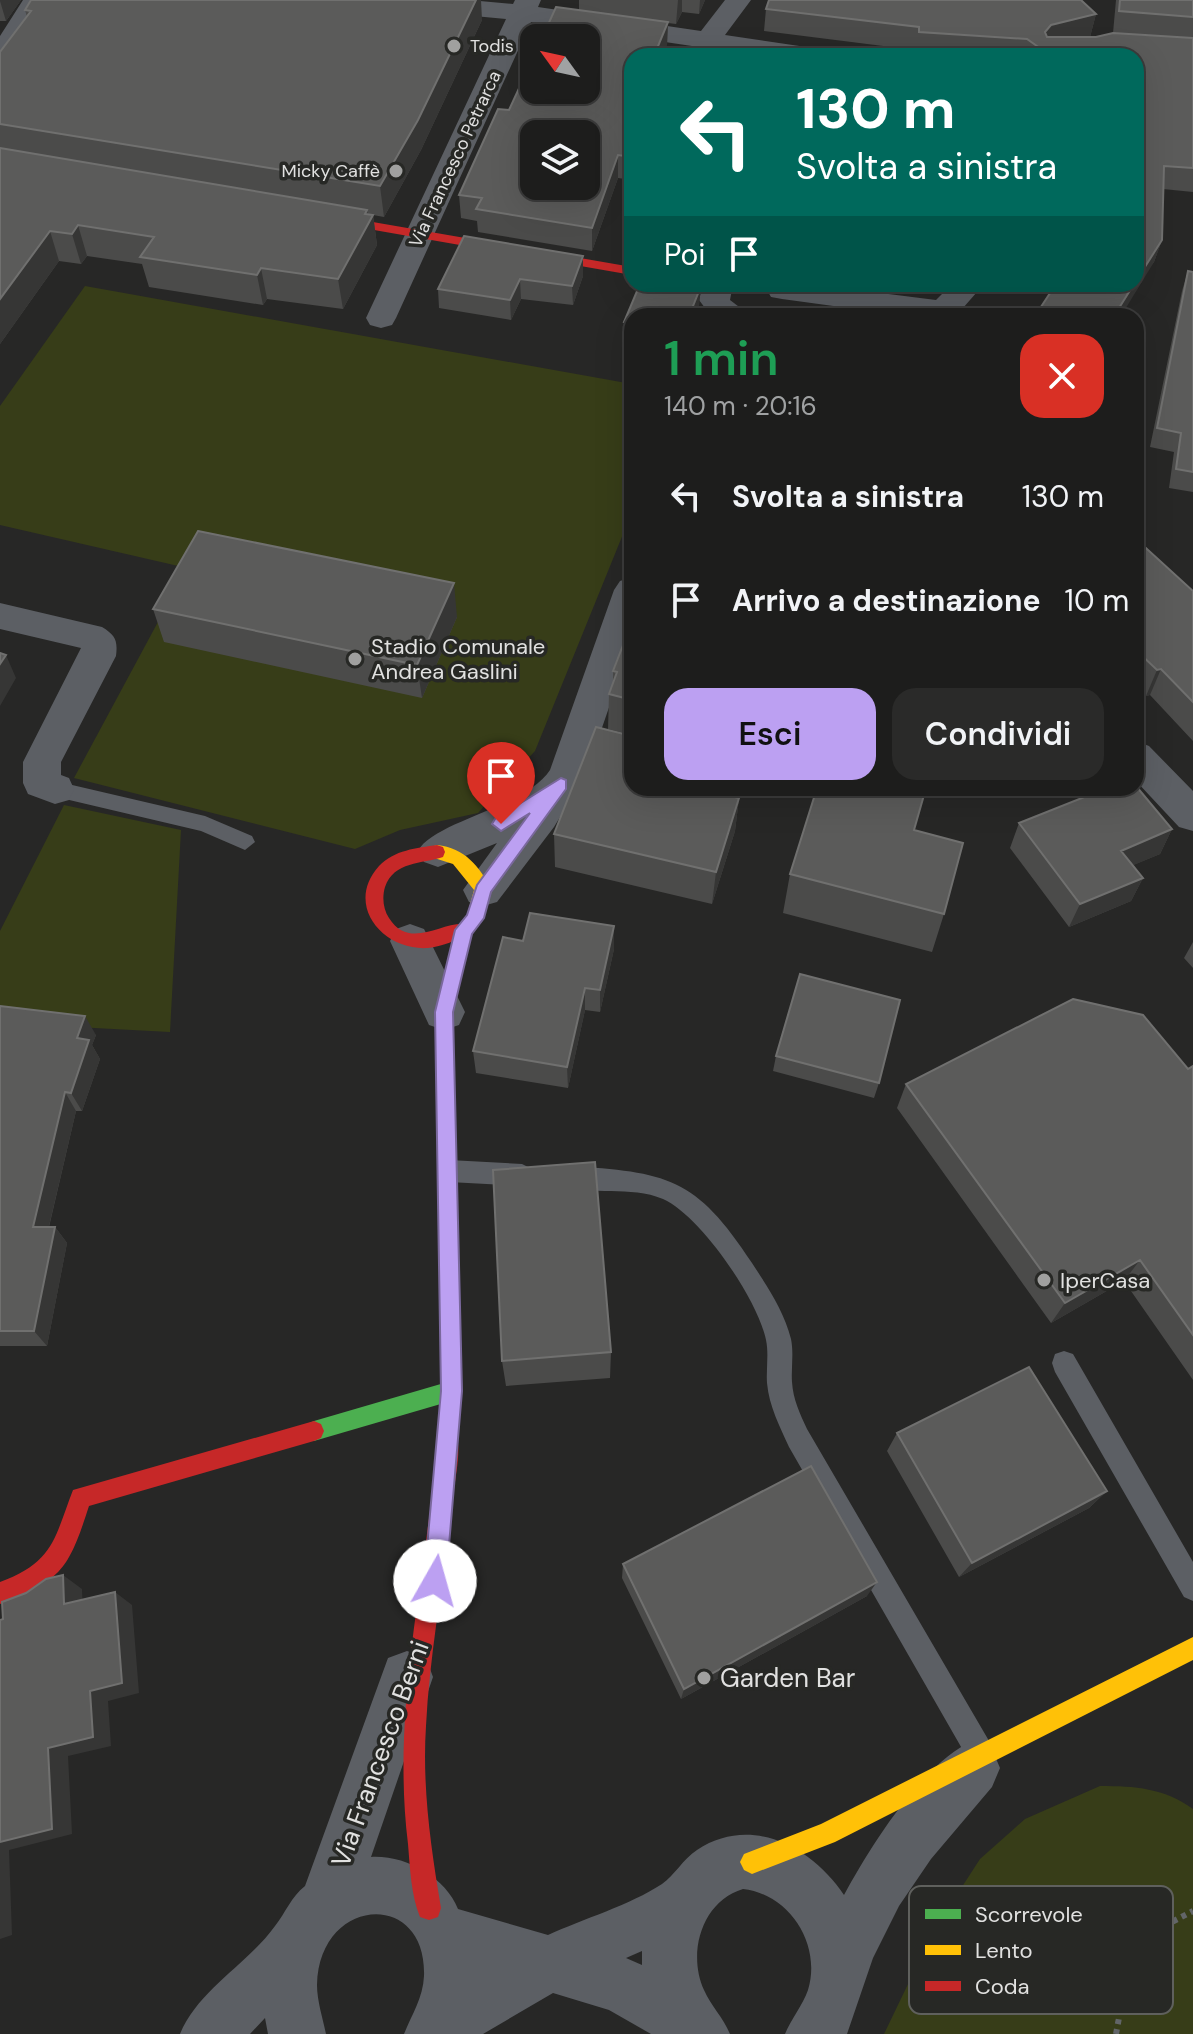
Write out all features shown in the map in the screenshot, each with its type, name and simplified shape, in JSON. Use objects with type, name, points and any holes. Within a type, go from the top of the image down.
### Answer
[{"type":"street","points":[[0,57],[36,0]]},
{"type":"street","points":[[388,0],[526,7],[756,48]]},
{"type":"street","points":[[707,41],[738,0]]},
{"type":"street","name":"Via Francesco Petrarca","points":[[381,318],[526,7]]},
{"type":"street","points":[[296,213],[624,270]]},
{"type":"street","points":[[945,308],[961,292]]},
{"type":"street","points":[[776,304],[849,308]]},
{"type":"street","name":"Via Francesco Berni","points":[[437,1921],[417,1841],[414,1768],[416,1704],[445,1497],[451,1391],[444,1012],[464,930],[475,918],[483,890],[561,785],[581,740],[624,614]]},
{"type":"street","points":[[0,616],[89,636],[100,643],[98,656],[42,762],[42,783],[55,789]]},
{"type":"street","points":[[581,740],[619,749]]},
{"type":"street","points":[[1144,764],[1193,816]]},
{"type":"street","points":[[464,930],[429,943],[410,941],[380,924],[373,910],[371,895],[376,880],[387,867],[402,857],[438,851],[501,824],[561,785]]},
{"type":"street","points":[[438,851],[469,864],[483,890]]},
{"type":"street","name":"Via Francesco Berni","points":[[410,941],[444,1012]]},
{"type":"street","points":[[0,1593],[25,1585],[60,1560],[81,1498],[451,1391]]},
{"type":"street","name":"Via Francesco Berni","points":[[328,1900],[431,1608]]},
{"type":"street","points":[[696,2030],[676,1997],[669,1964],[671,1932],[682,1904],[701,1881],[725,1866],[752,1862],[827,1834],[983,1757],[1188,1662]]},
{"type":"street","points":[[814,2034],[835,1996],[839,1972],[866,1909],[898,1854],[983,1757]]},
{"type":"street","points":[[752,1862],[780,1868],[804,1883],[824,1908],[836,1939],[839,1972]]},
{"type":"street","points":[[297,2034],[288,2009],[287,1979],[293,1949],[307,1922],[328,1900],[354,1887],[381,1884],[407,1890],[437,1921],[452,1964],[450,1997],[436,2031]]},
{"type":"street","points":[[436,2031],[549,1964],[682,1904]]},
{"type":"street","points":[[437,1921],[549,1964],[621,1985],[696,2030]]},
{"type":"street","points":[[209,2034],[293,1949]]},
{"type":"lane","points":[[55,789],[205,824],[245,842]]},
{"type":"lane","points":[[449,1171],[647,1183],[680,1195],[714,1224],[771,1315],[781,1352],[783,1400],[798,1438],[983,1757]]},
{"type":"lane","points":[[1064,1363],[1193,1588]]},
{"type":"path","points":[[1173,1921],[1193,1911]]},
{"type":"path","points":[[1116,2034],[1120,2014]]},
{"type":"green space","name":"Stadio Comunale Andrea Gaslini","points":[[85,286],[624,383],[624,532],[535,751],[478,813],[400,830],[355,849],[74,778],[187,568],[0,525],[0,406]]},
{"type":"green space","points":[[64,805],[181,830],[170,1032],[0,1023],[0,931]]},
{"type":"green space","points":[[1100,1786],[1149,1790],[1193,1809],[1193,2034],[884,2034],[909,1982],[909,2014],[1173,2014],[1173,1886],[963,1886],[980,1859],[1025,1819]]},
{"type":"building","points":[[31,0],[476,0],[418,120],[380,186],[0,124],[0,52],[31,11],[25,10]]},
{"type":"building","points":[[769,0],[1081,0],[1096,14],[1051,25],[1045,32],[1047,37],[1096,37],[1113,33],[1193,38],[1193,168],[1164,166],[1162,240],[1144,268],[1144,48],[1040,48],[1027,39],[919,32],[919,27],[766,9]]},
{"type":"building","points":[[1120,0],[1193,0],[1193,17],[1119,11]]},
{"type":"building","points":[[556,7],[668,22],[657,48],[624,48],[624,156],[618,155],[592,228],[476,209],[482,198],[459,195],[498,109],[509,110],[520,86],[520,104],[600,104],[600,24],[548,24]]},
{"type":"building","points":[[0,148],[367,210],[365,214],[373,215],[338,279],[261,268],[257,275],[140,257],[154,237],[78,225],[72,234],[50,231],[0,299]]},
{"type":"building","points":[[464,236],[583,256],[572,286],[520,279],[510,300],[438,289]]},
{"type":"building","points":[[1188,271],[1193,272],[1193,472],[1176,469],[1181,433],[1157,428]]},
{"type":"building","points":[[637,292],[699,292],[692,308],[630,308]]},
{"type":"building","points":[[1051,292],[1129,292],[1119,308],[1040,308]]},
{"type":"building","points":[[198,531],[454,583],[417,665],[153,609]]},
{"type":"building","points":[[1144,546],[1193,591],[1193,702],[1161,669],[1157,670],[1144,658]]},
{"type":"building","points":[[624,643],[624,698],[609,694],[617,672],[613,671]]},
{"type":"building","points":[[596,727],[624,734],[624,796],[739,798],[716,872],[554,834]]},
{"type":"building","points":[[814,796],[924,796],[914,830],[963,843],[944,914],[790,874]]},
{"type":"building","points":[[1087,796],[1144,796],[1172,829],[1121,851],[1143,878],[1080,904],[1019,823]]},
{"type":"building","points":[[530,913],[614,926],[600,990],[585,988],[567,1067],[473,1051],[503,937],[523,941]]},
{"type":"building","points":[[800,974],[900,1000],[879,1083],[776,1056]]},
{"type":"building","points":[[1073,999],[1143,1015],[1188,1069],[1193,1066],[1193,1335],[1140,1260],[1065,1303],[906,1084]]},
{"type":"building","points":[[0,1006],[85,1016],[77,1038],[89,1040],[71,1093],[65,1092],[33,1227],[55,1227],[34,1331],[0,1331]]},
{"type":"building","points":[[595,1162],[611,1352],[502,1361],[493,1170]]},
{"type":"building","points":[[1029,1367],[1107,1491],[972,1563],[897,1433]]},
{"type":"building","points":[[811,1466],[877,1582],[684,1689],[623,1564]]},
{"type":"building","points":[[63,1575],[64,1604],[115,1592],[122,1683],[90,1691],[93,1737],[48,1748],[52,1829],[0,1842],[2,1602],[26,1593],[46,1579]]},
{"type":"traffic: fast","points":[[314,1431],[451,1391]]},
{"type":"traffic: slow","points":[[437,852],[459,859],[483,890],[475,918],[464,930],[444,1012],[451,1391],[448,1437]]},
{"type":"traffic: slow","points":[[752,1862],[827,1834],[1193,1648]]},
{"type":"traffic: jam","points":[[315,216],[624,270]]},
{"type":"traffic: jam","points":[[437,852],[406,857],[385,871],[375,889],[375,909],[385,927],[403,938],[429,941],[464,930]]},
{"type":"traffic: jam","points":[[0,1593],[36,1578],[57,1559],[81,1498],[314,1431]]},
{"type":"traffic: jam","points":[[429,1908],[415,1806],[414,1729],[448,1437]]},
{"type":"place","name":"Todis","points":[[454,46]]},
{"type":"place","name":"Micky Caffè","points":[[396,171]]},
{"type":"place","name":"Stadio Comunale Andrea Gaslini","points":[[355,659]]},
{"type":"place","name":"IperCasa","points":[[1044,1280]]},
{"type":"place","name":"Garden Bar","points":[[704,1678]]},
{"type":"route","points":[[435,1581],[445,1497],[451,1391],[444,1012],[464,930],[482,904],[483,890],[561,785],[501,824]]}]
